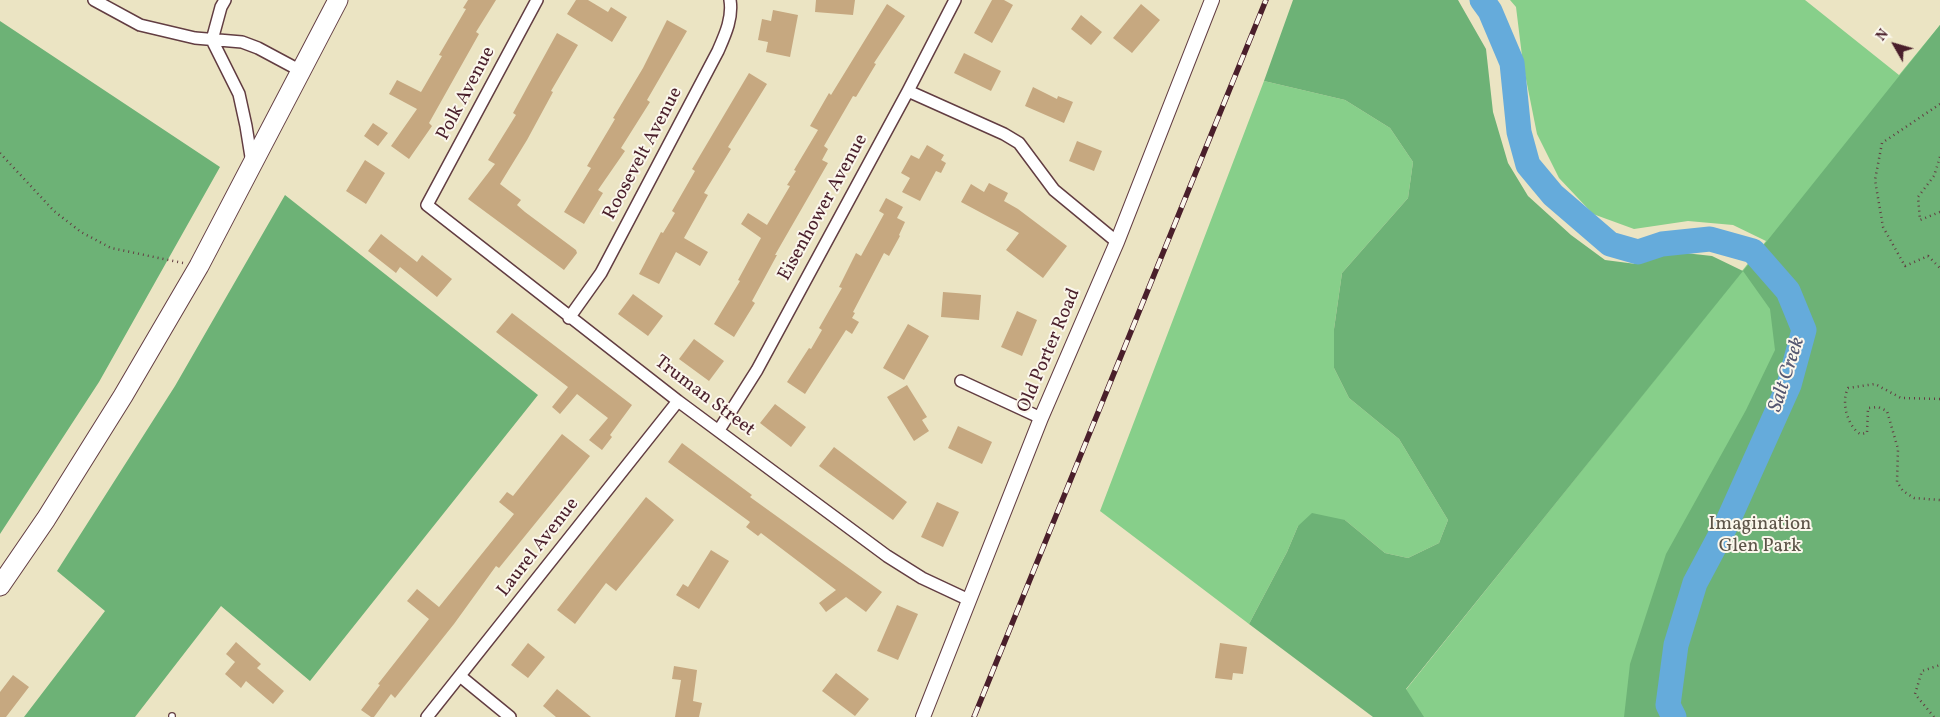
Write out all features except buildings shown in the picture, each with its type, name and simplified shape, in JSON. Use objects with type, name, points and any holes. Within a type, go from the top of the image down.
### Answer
[{"type":"main road","points":[[0,586],[46,519],[118,405],[199,266],[338,0]]},
{"type":"street","points":[[94,0],[140,25],[195,38],[242,42],[258,48],[301,71]]},
{"type":"street","points":[[225,0],[221,7],[212,40],[239,94],[252,164]]},
{"type":"street","name":"Polk Avenue","points":[[428,205],[537,0]]},
{"type":"street","name":"Roosevelt Avenue","points":[[569,318],[601,273],[718,51],[727,30],[731,9],[730,0]]},
{"type":"street","name":"Eisenhower Avenue","points":[[719,430],[757,370],[955,0]]},
{"type":"street","name":"Old Porter Road","points":[[923,717],[1041,418],[1117,242],[1212,0]]},
{"type":"street","points":[[908,90],[1004,134],[1019,143],[1054,190],[1117,242]]},
{"type":"street","name":"Truman Street","points":[[428,205],[569,318],[904,568],[969,600]]},
{"type":"street","points":[[961,381],[1041,418]]},
{"type":"street","name":"Laurel Avenue","points":[[427,717],[678,400]]},
{"type":"street","points":[[460,676],[510,717]]},
{"type":"path","points":[[1940,104],[1882,143],[1875,180],[1883,227],[1905,266],[1928,256],[1940,268]]},
{"type":"path","points":[[0,153],[54,211],[81,232],[111,248],[199,266]]},
{"type":"path","points":[[1940,157],[1934,176],[1918,197],[1920,220],[1940,212]]},
{"type":"path","points":[[1940,399],[1901,398],[1876,384],[1848,388],[1844,396],[1852,428],[1860,434],[1868,433],[1868,408],[1878,407],[1887,411],[1898,449],[1897,482],[1903,491],[1914,498],[1940,500]]},
{"type":"path","points":[[1934,717],[1915,694],[1922,671],[1940,665]]},
{"type":"green space","points":[[1293,0],[1458,0],[1486,49],[1493,112],[1508,163],[1528,196],[1571,235],[1605,260],[1636,264],[1676,252],[1712,256],[1743,271],[1406,689],[1424,717],[1373,717],[1249,624],[1287,552],[1298,526],[1312,513],[1345,520],[1385,553],[1408,558],[1439,543],[1448,520],[1399,439],[1349,398],[1334,368],[1334,329],[1342,273],[1408,198],[1413,162],[1390,128],[1345,100],[1264,81]]},
{"type":"green space","name":"Imagination Glen Park","points":[[1510,0],[1805,0],[1899,75],[1940,25],[1940,717],[1384,717],[1766,241],[1733,225],[1688,221],[1634,229],[1593,214],[1559,178],[1537,134],[1523,64],[1516,7]]},
{"type":"green space","points":[[0,21],[220,167],[99,382],[0,534]]},
{"type":"green space","name":"Imagination Glen Park","points":[[1940,25],[1940,717],[1624,717],[1630,664],[1666,554],[1746,410],[1775,350],[1770,309],[1743,271]]},
{"type":"green space","points":[[1264,81],[1345,100],[1390,128],[1413,162],[1408,198],[1342,273],[1334,329],[1334,368],[1349,398],[1399,439],[1448,520],[1439,543],[1408,558],[1385,553],[1345,520],[1298,526],[1287,552],[1249,624],[1100,511]]},
{"type":"green space","points":[[285,195],[538,395],[310,681],[221,606],[135,717],[24,717],[105,611],[57,571],[175,386]]},
{"type":"waterway","name":"Salt Creek","points":[[1482,0],[1490,11],[1512,63],[1519,132],[1528,165],[1553,195],[1610,244],[1638,252],[1662,244],[1710,239],[1753,251],[1788,291],[1804,330],[1789,385],[1727,523],[1695,583],[1676,645],[1668,705],[1674,717]]},
{"type":"railway","points":[[974,717],[1266,0]]}]
